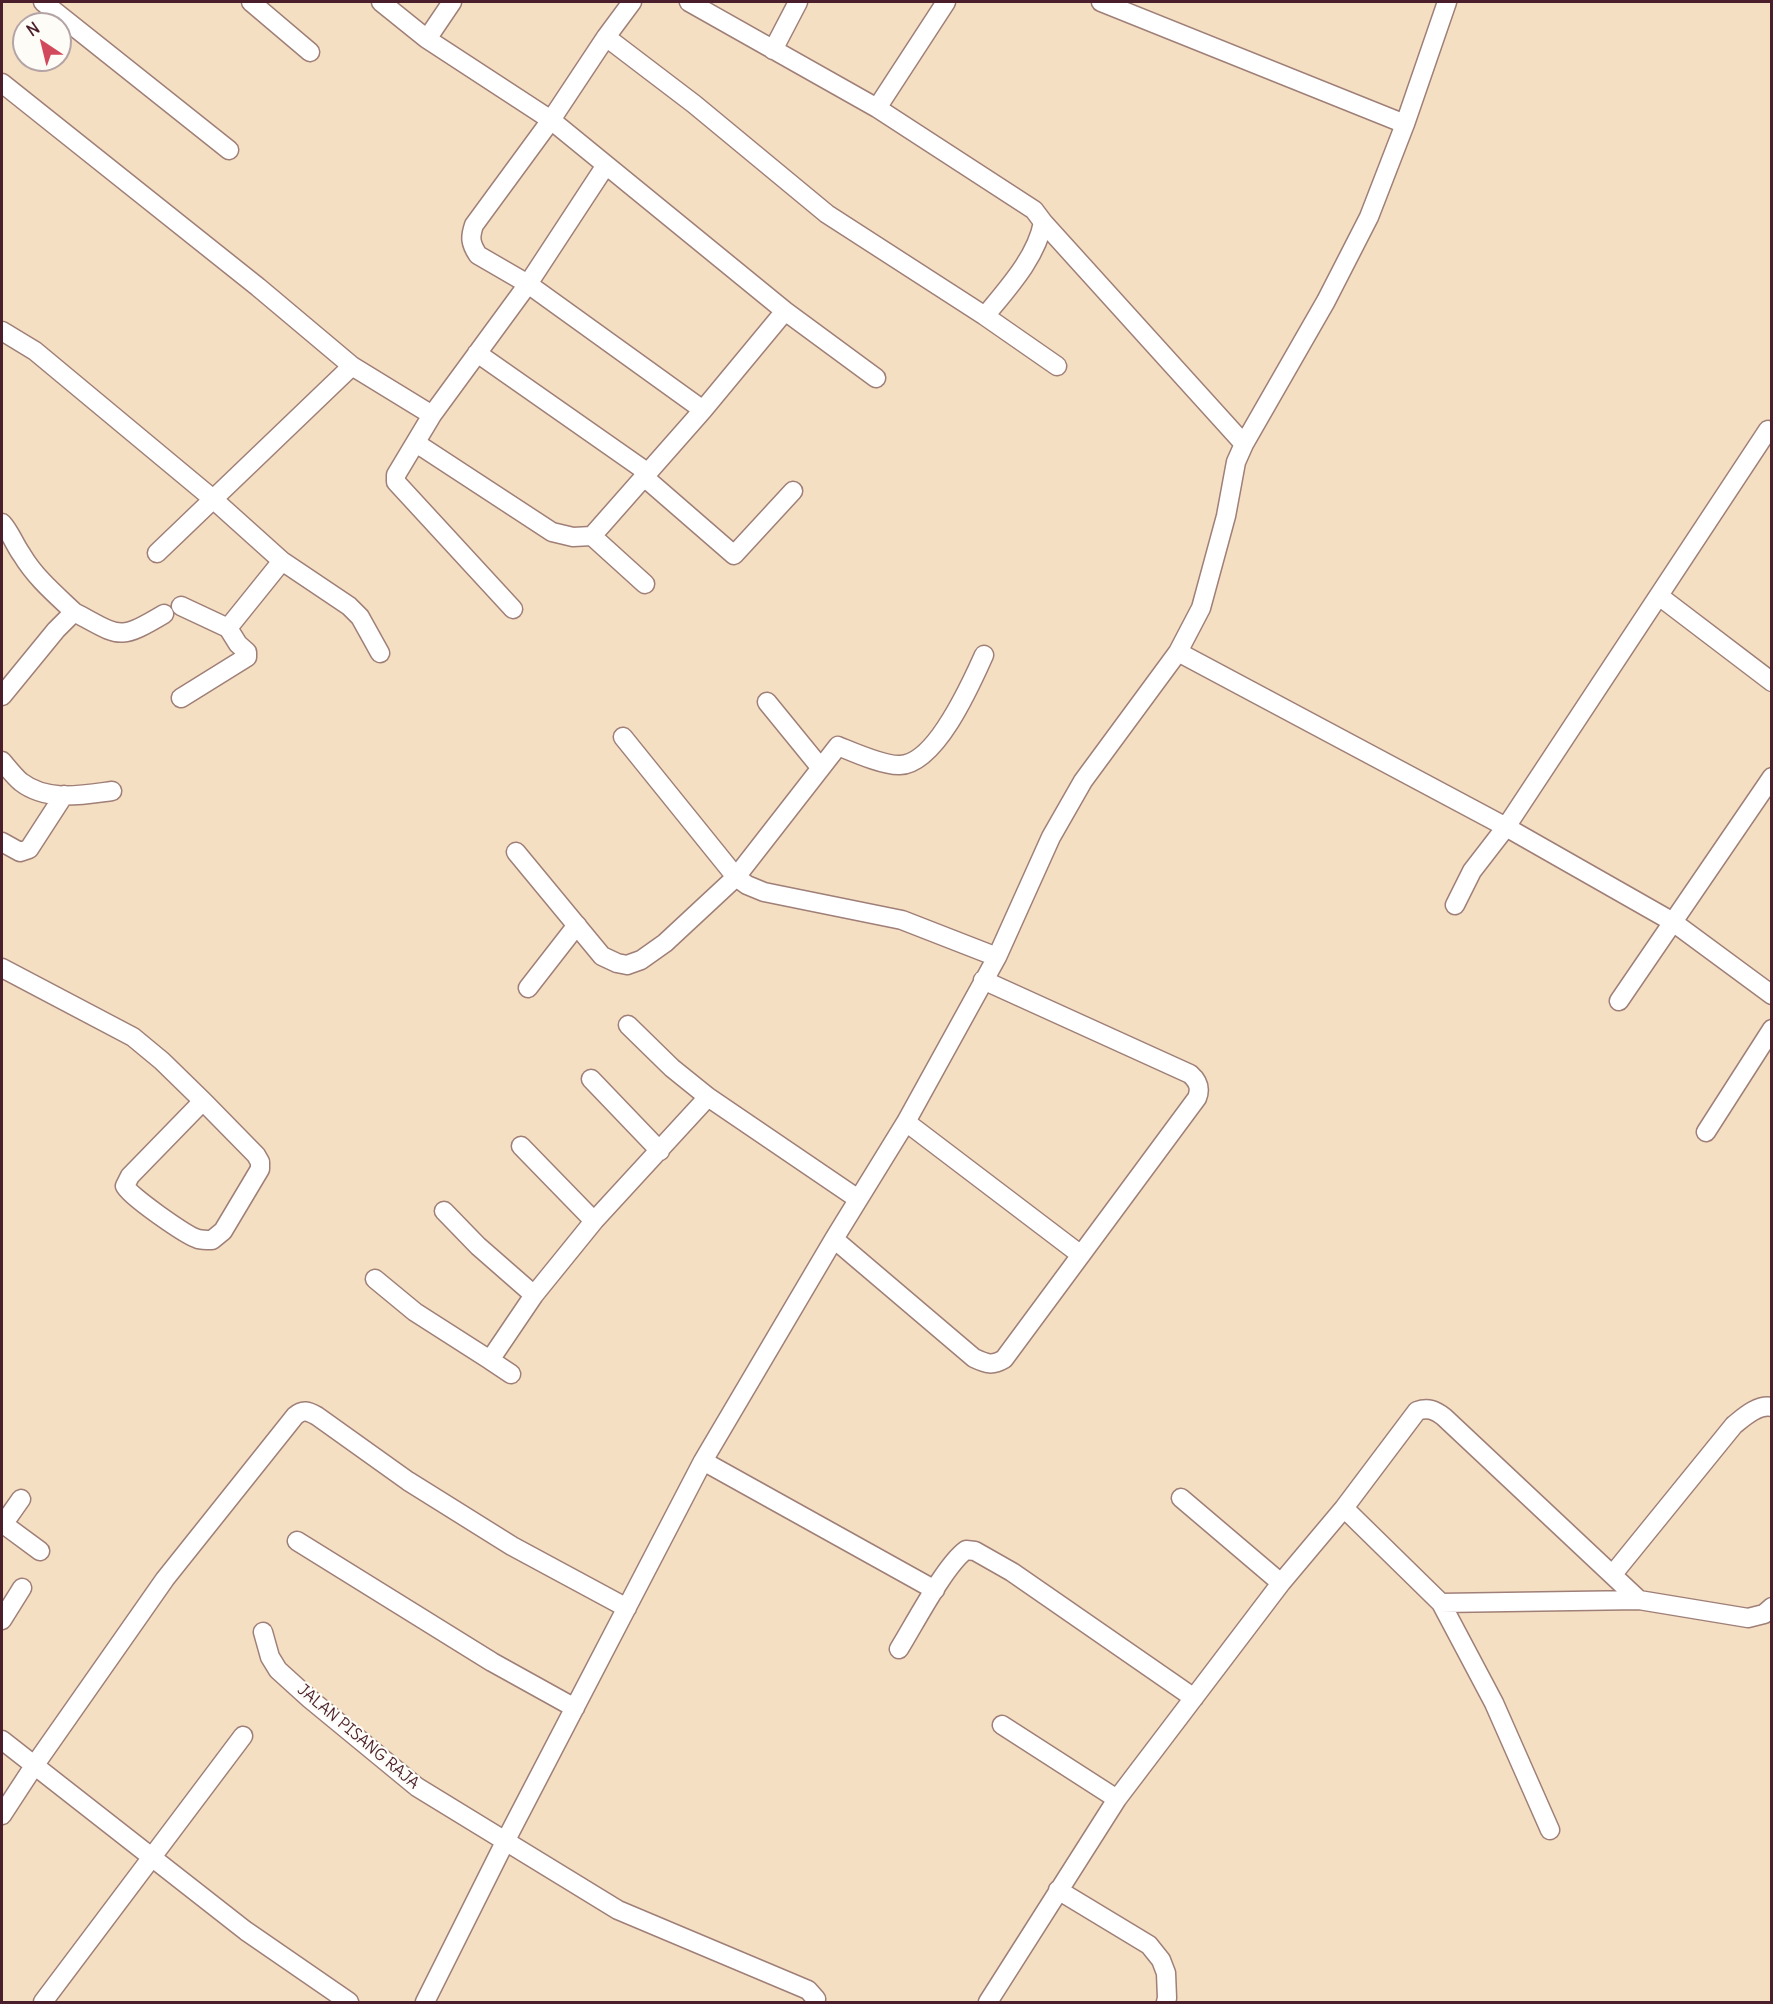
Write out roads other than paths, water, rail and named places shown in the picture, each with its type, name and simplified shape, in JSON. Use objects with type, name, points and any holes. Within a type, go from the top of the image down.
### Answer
[{"type":"street","points":[[43,2],[229,150]]},
{"type":"street","points":[[251,2],[310,52]]},
{"type":"street","points":[[381,2],[427,39],[551,120],[785,311],[876,378]]},
{"type":"street","points":[[427,39],[452,2]]},
{"type":"street","points":[[632,2],[551,120],[474,225],[470,238],[478,255],[528,284],[703,410]]},
{"type":"street","points":[[690,2],[877,108],[1034,210],[1244,444]]},
{"type":"street","points":[[773,50],[798,2]]},
{"type":"street","points":[[877,108],[946,2]]},
{"type":"street","points":[[1101,2],[1405,124]]},
{"type":"street","points":[[425,2002],[703,1461],[906,1122],[997,957],[1051,837],[1083,781],[1178,652],[1201,608],[1226,516],[1236,462],[1326,301],[1369,217],[1405,124],[1447,2]]},
{"type":"street","points":[[606,37],[694,104],[827,214],[986,316],[1057,366]]},
{"type":"street","points":[[2,83],[258,287],[352,366],[432,415]]},
{"type":"street","points":[[513,609],[396,482],[396,475],[432,415],[528,284],[606,165]]},
{"type":"street","points":[[986,316],[1027,261],[1039,238],[1044,222]]},
{"type":"street","points":[[592,537],[703,410],[785,311]]},
{"type":"street","points":[[2,331],[34,351],[213,499],[282,561],[349,606],[360,617],[380,653]]},
{"type":"street","points":[[477,354],[645,474],[734,555],[793,491]]},
{"type":"street","points":[[157,553],[352,366]]},
{"type":"street","points":[[1455,905],[1472,871],[1506,827],[1768,430]]},
{"type":"street","points":[[416,444],[552,532],[573,537],[592,537],[645,584]]},
{"type":"street","points":[[2,523],[11,533],[22,555],[37,576],[74,612],[110,631],[123,634],[136,630],[164,614]]},
{"type":"street","points":[[228,628],[282,561]]},
{"type":"street","points":[[1659,596],[1772,682]]},
{"type":"street","points":[[181,606],[228,628],[238,644],[247,652],[247,657],[181,698]]},
{"type":"street","points":[[2,696],[56,630],[74,612]]},
{"type":"street","points":[[1178,652],[1506,827],[1673,922],[1772,995]]},
{"type":"street","points":[[516,852],[602,956],[627,965],[640,960],[665,943],[736,877],[838,746],[875,760],[899,765],[915,761],[936,740],[964,701],[984,655]]},
{"type":"street","points":[[767,702],[820,767]]},
{"type":"street","points":[[623,737],[736,877],[747,885],[764,892],[902,920],[997,957]]},
{"type":"street","points":[[2,761],[21,782],[37,792],[63,795],[112,791]]},
{"type":"street","points":[[1618,1001],[1772,777]]},
{"type":"street","points":[[2,842],[20,852],[30,849],[63,795]]},
{"type":"street","points":[[528,988],[577,925]]},
{"type":"street","points":[[2,968],[133,1036],[162,1061],[203,1101],[256,1155],[261,1165],[254,1180],[223,1231],[212,1240],[196,1239],[136,1199],[124,1186],[130,1176],[203,1101]]},
{"type":"street","points":[[834,1239],[974,1358],[995,1365],[1004,1359],[1197,1098],[1200,1091],[1198,1084],[1190,1074],[983,980]]},
{"type":"street","points":[[628,1024],[672,1068],[708,1097],[858,1199]]},
{"type":"street","points":[[1706,1132],[1772,1029]]},
{"type":"street","points":[[591,1079],[660,1151]]},
{"type":"street","points":[[490,1360],[534,1295],[594,1221],[708,1097]]},
{"type":"street","points":[[906,1122],[1081,1255]]},
{"type":"street","points":[[521,1146],[594,1221]]},
{"type":"street","points":[[444,1211],[478,1246],[534,1295]]},
{"type":"street","points":[[375,1279],[415,1312],[510,1374]]},
{"type":"street","points":[[1613,1574],[1734,1425],[1752,1411],[1765,1406],[1772,1407]]},
{"type":"street","points":[[988,2002],[1117,1799],[1281,1583],[1344,1508],[1417,1411],[1426,1408],[1444,1417],[1639,1600]]},
{"type":"street","points":[[2,1815],[165,1580],[295,1416],[303,1412],[308,1411],[317,1416],[408,1481],[512,1546],[627,1608]]},
{"type":"street","points":[[703,1461],[935,1590]]},
{"type":"street","points":[[1181,1498],[1281,1583]]},
{"type":"street","points":[[21,1499],[2,1524],[40,1551]]},
{"type":"street","points":[[1344,1508],[1440,1603],[1494,1703],[1550,1830]]},
{"type":"street","points":[[297,1541],[492,1662],[575,1708]]},
{"type":"street","points":[[899,1649],[961,1553],[966,1550],[975,1551],[1012,1572],[1194,1698]]},
{"type":"street","points":[[2,1620],[22,1588]]},
{"type":"street","points":[[1440,1603],[1639,1600],[1748,1618],[1764,1614],[1772,1607]]},
{"type":"street","name":"JALAN PISANG RAJA","points":[[263,1632],[270,1657],[278,1670],[410,1782],[505,1843],[618,1910],[808,1990],[816,1999],[815,2002]]},
{"type":"street","points":[[1002,1725],[1117,1799]]},
{"type":"street","points":[[43,2002],[243,1736]]},
{"type":"street","points":[[2,1740],[246,1931],[349,2002]]},
{"type":"street","points":[[1058,1890],[1149,1945],[1161,1960],[1166,1973],[1166,2002]]}]
